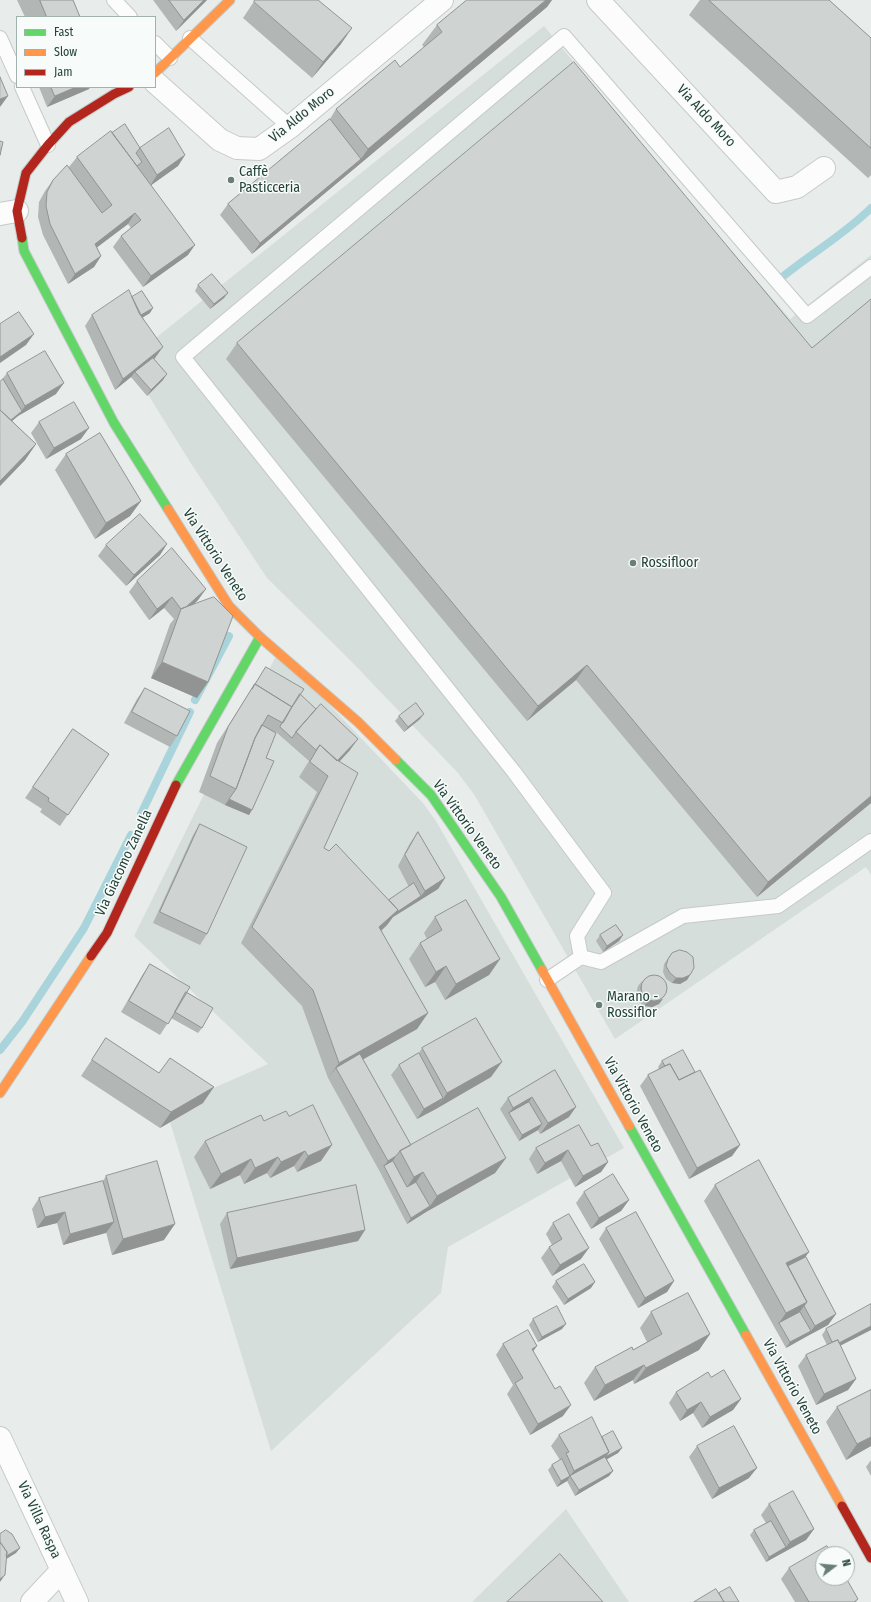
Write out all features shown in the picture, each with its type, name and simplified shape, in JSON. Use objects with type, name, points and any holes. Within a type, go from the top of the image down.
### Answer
[{"type":"street","points":[[156,71],[230,0]]},
{"type":"street","name":"Via Aldo Moro","points":[[156,83],[220,140],[237,148],[259,149],[290,127],[442,0]]},
{"type":"street","name":"Via Aldo Moro","points":[[598,0],[776,192],[797,187],[824,168]]},
{"type":"street","name":"Via Vittorio Veneto","points":[[123,88],[112,90],[69,122],[48,144],[26,173],[8,212],[24,250],[114,423],[229,606],[260,637],[358,722],[431,795],[501,897],[871,1558]]},
{"type":"street","name":"Via Giacomo Zanella","points":[[0,1093],[107,933],[178,782],[260,637]]},
{"type":"street","name":"Via Villa Raspa","points":[[0,1438],[77,1602]]},
{"type":"street","points":[[32,1602],[62,1570]]},
{"type":"lane","points":[[114,0],[129,16]]},
{"type":"lane","points":[[581,957],[577,936],[604,893],[514,772],[183,356],[564,36],[807,316],[871,267]]},
{"type":"lane","points":[[0,38],[16,74]]},
{"type":"lane","points":[[190,38],[290,127]]},
{"type":"lane","points":[[156,44],[170,58]]},
{"type":"lane","points":[[22,88],[48,144]]},
{"type":"lane","points":[[547,980],[581,957],[601,962],[683,916],[778,906],[871,841]]},
{"type":"shaded area","name":"Rossifloor","points":[[544,26],[708,224],[790,319],[871,255],[871,875],[866,867],[615,1039],[475,796],[458,773],[351,661],[267,578],[190,462],[127,361]]},
{"type":"shaded area","points":[[277,654],[318,693],[423,803],[436,821],[624,1148],[448,1247],[441,1293],[271,1451],[166,1109],[268,1064],[134,936],[212,778]]},
{"type":"shaded area","points":[[566,1509],[629,1602],[472,1602]]},
{"type":"building","points":[[40,0],[73,0],[80,16],[47,16]]},
{"type":"building","points":[[169,0],[204,0],[184,20]]},
{"type":"building","points":[[255,0],[318,0],[352,28],[323,62],[254,2]]},
{"type":"building","points":[[467,0],[546,0],[368,149],[336,109],[395,60],[400,67],[442,32],[437,25]]},
{"type":"building","points":[[709,0],[829,0],[871,38],[871,148]]},
{"type":"building","name":"Rossifloor","points":[[574,62],[812,348],[871,299],[871,796],[768,882],[587,665],[538,706],[237,343]]},
{"type":"building","points":[[0,77],[8,96],[0,99]]},
{"type":"building","points":[[51,88],[74,88],[55,96]]},
{"type":"building","points":[[330,119],[361,159],[260,243],[228,204]]},
{"type":"building","points":[[125,124],[140,148],[136,153],[142,162],[137,166],[112,133]]},
{"type":"building","points":[[169,128],[185,155],[157,175],[140,148]]},
{"type":"building","points":[[111,131],[195,245],[151,276],[121,236],[141,220],[135,213],[95,244],[101,256],[75,274],[50,224],[46,206],[47,192],[53,180],[67,165],[102,213],[112,205],[77,157]]},
{"type":"building","points":[[0,141],[3,142],[0,155]]},
{"type":"building","points":[[212,274],[228,293],[214,304],[198,285]]},
{"type":"building","points":[[129,290],[139,313],[163,347],[123,379],[92,315]]},
{"type":"building","points":[[142,291],[153,308],[141,315],[132,297]]},
{"type":"building","points":[[19,312],[34,334],[0,357],[0,324]]},
{"type":"building","points":[[45,351],[64,383],[25,406],[7,373]]},
{"type":"building","points":[[153,358],[167,374],[151,390],[135,372]]},
{"type":"building","points":[[3,379],[22,411],[11,420],[0,410],[0,382]]},
{"type":"building","points":[[74,402],[89,428],[54,448],[39,422]]},
{"type":"building","points":[[0,410],[36,444],[0,481]]},
{"type":"building","points":[[100,433],[141,501],[106,523],[66,454]]},
{"type":"building","points":[[140,514],[167,544],[134,575],[106,545]]},
{"type":"building","points":[[172,548],[206,589],[186,607],[181,609],[172,597],[157,609],[137,581]]},
{"type":"building","points":[[214,597],[233,616],[208,682],[162,662],[181,609]]},
{"type":"building","points":[[266,667],[304,689],[292,707],[255,684]]},
{"type":"building","points":[[255,684],[292,707],[283,723],[268,715],[255,738],[236,789],[210,776],[228,727]]},
{"type":"building","points":[[145,688],[190,711],[177,736],[132,712]]},
{"type":"building","points":[[300,694],[316,709],[292,738],[280,727]]},
{"type":"building","points":[[416,703],[424,714],[408,727],[399,716]]},
{"type":"building","points":[[321,704],[358,739],[337,761],[320,745],[316,750],[296,732]]},
{"type":"building","points":[[262,725],[276,733],[266,758],[274,761],[252,810],[229,799],[236,789],[255,738]]},
{"type":"building","points":[[73,729],[109,754],[68,815],[48,801],[49,798],[33,787]]},
{"type":"building","points":[[320,745],[337,760],[358,773],[324,848],[329,851],[336,844],[398,910],[379,927],[428,1013],[339,1063],[313,990],[252,927],[328,776],[310,762]]},
{"type":"building","points":[[200,824],[247,847],[207,934],[160,912]]},
{"type":"building","points":[[418,832],[445,878],[425,891],[405,855]]},
{"type":"building","points":[[414,883],[421,896],[397,912],[398,910],[389,900]]},
{"type":"building","points":[[466,900],[500,959],[456,984],[446,966],[436,972],[420,943],[442,930],[435,917]]},
{"type":"building","points":[[616,925],[623,935],[607,946],[600,935]]},
{"type":"building","points":[[680,950],[687,952],[693,957],[694,968],[690,975],[683,978],[676,978],[670,973],[666,966],[672,953]]},
{"type":"building","points":[[150,964],[190,987],[168,1024],[129,1001]]},
{"type":"building","points":[[654,975],[663,979],[667,988],[663,997],[654,1001],[645,997],[641,988],[645,979]]},
{"type":"building","points":[[186,992],[213,1008],[202,1028],[175,1012]]},
{"type":"building","points":[[476,1018],[502,1062],[447,1093],[422,1048]]},
{"type":"building","points":[[106,1038],[159,1073],[170,1058],[214,1087],[171,1112],[92,1060]]},
{"type":"building","points":[[683,1050],[695,1072],[679,1080],[670,1064],[665,1066],[662,1061]]},
{"type":"building","points":[[419,1053],[443,1098],[424,1109],[399,1065]]},
{"type":"building","points":[[360,1054],[411,1145],[400,1151],[396,1156],[388,1161],[336,1068]]},
{"type":"building","points":[[670,1064],[679,1080],[700,1070],[740,1145],[697,1168],[648,1075]]},
{"type":"building","points":[[555,1070],[576,1107],[548,1123],[532,1097],[513,1108],[508,1098]]},
{"type":"building","points":[[529,1102],[542,1124],[522,1135],[509,1113]]},
{"type":"building","points":[[313,1105],[332,1145],[308,1156],[305,1151],[281,1162],[278,1157],[255,1168],[251,1159],[221,1174],[205,1141],[261,1115],[264,1121],[286,1111],[289,1116]]},
{"type":"building","points":[[478,1108],[506,1158],[437,1196],[423,1172],[414,1177],[400,1151]]},
{"type":"building","points":[[579,1125],[591,1146],[598,1143],[608,1162],[583,1176],[568,1150],[545,1163],[536,1148]]},
{"type":"building","points":[[759,1160],[809,1252],[786,1263],[807,1302],[786,1313],[715,1185]]},
{"type":"building","points":[[157,1161],[175,1224],[123,1239],[106,1176]]},
{"type":"building","points":[[393,1161],[407,1187],[416,1182],[430,1206],[411,1218],[384,1166]]},
{"type":"building","points":[[613,1174],[629,1200],[599,1218],[584,1192]]},
{"type":"building","points":[[103,1181],[114,1222],[70,1234],[65,1212],[45,1217],[39,1198]]},
{"type":"building","points":[[356,1185],[365,1230],[237,1258],[227,1213]]},
{"type":"building","points":[[636,1212],[674,1281],[645,1298],[606,1228]]},
{"type":"building","points":[[569,1214],[589,1248],[560,1265],[549,1247],[562,1239],[553,1223]]},
{"type":"building","points":[[806,1257],[836,1314],[815,1326],[804,1306],[807,1302],[788,1266]]},
{"type":"building","points":[[584,1264],[595,1282],[568,1299],[556,1281]]},
{"type":"building","points":[[688,1293],[710,1334],[646,1368],[644,1365],[605,1385],[595,1367],[632,1347],[633,1350],[662,1334],[651,1312]]},
{"type":"building","points":[[871,1304],[871,1326],[839,1343],[838,1340],[832,1342],[826,1329]]},
{"type":"building","points":[[557,1306],[566,1324],[542,1337],[533,1319]]},
{"type":"building","points":[[800,1312],[811,1331],[790,1342],[779,1323]]},
{"type":"building","points":[[528,1330],[537,1346],[532,1349],[555,1389],[560,1386],[571,1405],[538,1424],[515,1383],[523,1378],[503,1344]]},
{"type":"building","points":[[838,1340],[856,1379],[824,1394],[806,1355]]},
{"type":"building","points":[[724,1370],[741,1399],[710,1417],[701,1402],[687,1410],[676,1392],[708,1372],[711,1377]]},
{"type":"building","points":[[871,1390],[871,1437],[857,1444],[837,1407]]},
{"type":"building","points":[[592,1417],[609,1452],[574,1471],[566,1453],[569,1452],[559,1435]]},
{"type":"building","points":[[734,1426],[757,1468],[719,1488],[697,1446]]},
{"type":"building","points":[[613,1431],[622,1448],[605,1457],[609,1452],[602,1437]]},
{"type":"building","points":[[605,1457],[613,1471],[579,1490],[570,1476]]},
{"type":"building","points":[[562,1459],[570,1476],[561,1481],[552,1465]]},
{"type":"building","points":[[793,1491],[814,1529],[790,1542],[769,1504]]},
{"type":"building","points":[[771,1521],[786,1547],[769,1557],[754,1530]]},
{"type":"building","points":[[6,1530],[12,1534],[20,1548],[6,1556],[7,1552],[0,1542],[0,1534]]},
{"type":"building","points":[[0,1542],[7,1552],[5,1575],[0,1579]]},
{"type":"building","points":[[815,1553],[815,1586],[851,1586],[858,1599],[854,1602],[809,1602],[789,1568]]},
{"type":"building","points":[[560,1554],[603,1602],[507,1602]]},
{"type":"building","points":[[730,1587],[739,1602],[724,1602],[719,1593]]},
{"type":"building","points":[[716,1589],[724,1602],[694,1602]]},
{"type":"waterway","points":[[781,278],[850,227],[871,208]]},
{"type":"waterway","points":[[195,700],[229,636]]},
{"type":"waterway","points":[[141,814],[190,712]]},
{"type":"waterway","points":[[0,1050],[22,1022],[84,928],[131,835]]},
{"type":"traffic: fast","points":[[22,238],[24,251],[114,423],[168,509]]},
{"type":"traffic: fast","points":[[176,785],[260,637]]},
{"type":"traffic: fast","points":[[396,760],[431,795],[501,897],[542,970]]},
{"type":"traffic: fast","points":[[629,1126],[746,1335]]},
{"type":"traffic: slow","points":[[156,72],[230,0]]},
{"type":"traffic: slow","points":[[168,509],[229,606],[260,637],[358,722],[396,760]]},
{"type":"traffic: slow","points":[[0,1093],[91,956]]},
{"type":"traffic: slow","points":[[542,970],[629,1126]]},
{"type":"traffic: slow","points":[[746,1335],[842,1506]]},
{"type":"traffic: jam","points":[[22,238],[17,211],[26,173],[48,145],[69,122],[114,94],[127,88]]},
{"type":"traffic: jam","points":[[91,956],[107,933],[176,785]]},
{"type":"traffic: jam","points":[[842,1506],[871,1558]]},
{"type":"place","name":"Caffè Pasticceria","points":[[231,180]]},
{"type":"place","name":"Rossifloor","points":[[633,563]]},
{"type":"place","name":"Marano - Rossiflor","points":[[599,1005]]}]
